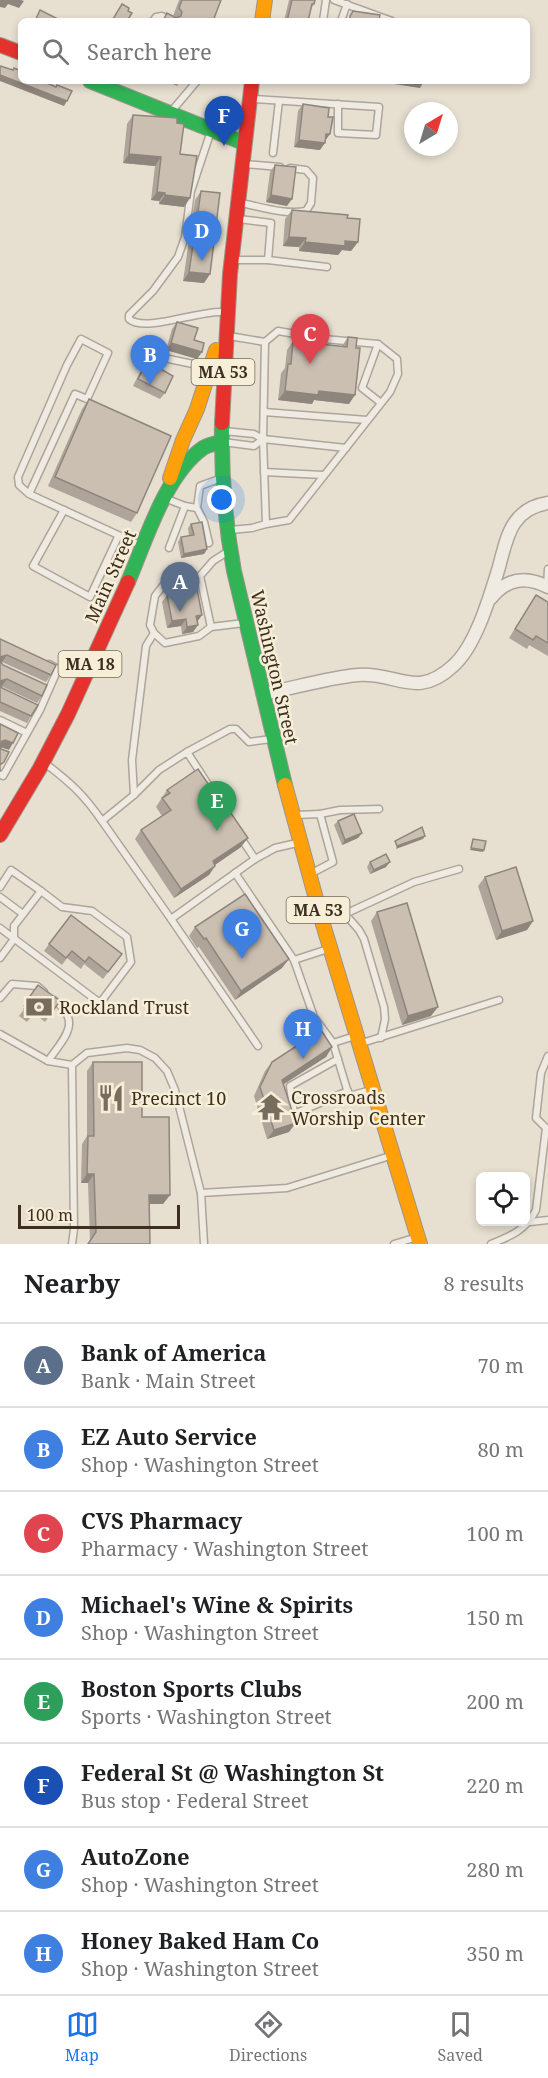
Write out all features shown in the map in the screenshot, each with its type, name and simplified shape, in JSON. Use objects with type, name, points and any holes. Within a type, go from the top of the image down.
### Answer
[{"type":"main road","points":[[262,18],[266,0]]},
{"type":"main road","points":[[0,45],[18,52]]},
{"type":"main road","name":"Washington Street","points":[[252,84],[226,313],[220,436],[226,531],[273,738],[308,874],[419,1241]]},
{"type":"main road","points":[[112,85],[170,113],[244,143]]},
{"type":"main road","points":[[179,452],[197,409],[226,313]]},
{"type":"main road","points":[[179,452],[194,438],[220,436]]},
{"type":"main road","name":"Main Street","points":[[0,835],[9,815],[43,762],[114,615],[166,492],[193,457],[220,436]]},
{"type":"main road","name":"MA 18","points":[[166,492],[179,452]]},
{"type":"street","points":[[263,694],[361,675],[373,675],[405,683],[430,681],[441,676],[463,657],[474,637],[507,534],[523,514],[532,507],[548,503]]},
{"type":"street","points":[[486,604],[500,588],[516,580],[534,581],[547,587]]},
{"type":"lane","points":[[323,18],[326,0]]},
{"type":"lane","points":[[334,0],[384,18]]},
{"type":"lane","points":[[342,18],[348,4]]},
{"type":"lane","points":[[170,113],[194,84]]},
{"type":"lane","points":[[250,99],[338,104],[379,107],[376,135],[338,133],[338,104]]},
{"type":"lane","points":[[273,153],[279,101]]},
{"type":"lane","points":[[211,130],[191,191],[185,237],[178,257],[153,291],[129,315],[129,318],[136,323],[160,323],[210,312],[226,313]]},
{"type":"lane","points":[[237,202],[297,213],[306,211],[311,203],[314,178],[306,170],[242,164]]},
{"type":"lane","points":[[235,218],[271,223],[268,260]]},
{"type":"lane","points":[[231,260],[268,260],[327,267]]},
{"type":"lane","points":[[225,336],[265,342],[278,331],[324,339],[378,344],[397,359],[398,374],[390,392],[289,520],[226,531]]},
{"type":"lane","points":[[87,399],[108,352],[81,339],[67,365],[18,477],[19,485],[29,494],[143,547]]},
{"type":"lane","points":[[265,342],[262,439],[266,524]]},
{"type":"lane","points":[[378,344],[362,388],[381,403]]},
{"type":"lane","points":[[152,353],[169,359],[211,367]]},
{"type":"lane","points":[[29,494],[75,393],[96,404]]},
{"type":"lane","points":[[264,412],[367,420]]},
{"type":"lane","points":[[220,436],[254,434],[262,439],[345,448]]},
{"type":"lane","points":[[220,436],[254,446],[262,439]]},
{"type":"lane","points":[[264,472],[323,475]]},
{"type":"lane","points":[[209,543],[204,522],[197,508],[200,486],[222,478]]},
{"type":"lane","points":[[166,492],[185,506],[197,508]]},
{"type":"lane","points":[[169,548],[185,506]]},
{"type":"lane","points":[[64,510],[33,566],[90,597],[118,537]]},
{"type":"lane","points":[[230,550],[213,561],[200,576],[165,583],[154,596],[150,625],[154,633],[165,643],[199,636],[211,627],[248,623]]},
{"type":"lane","points":[[547,587],[548,569]]},
{"type":"lane","points":[[200,576],[211,627]]},
{"type":"lane","points":[[134,795],[132,760],[146,646],[154,633]]},
{"type":"lane","points":[[0,774],[3,776],[10,756],[40,710],[58,669],[39,659]]},
{"type":"lane","points":[[39,685],[49,689]]},
{"type":"lane","points":[[30,705],[40,710]]},
{"type":"lane","points":[[0,720],[27,733]]},
{"type":"lane","points":[[102,820],[134,795],[159,770],[230,729],[236,729],[249,742],[273,738]]},
{"type":"lane","points":[[187,752],[224,811]]},
{"type":"lane","points":[[43,762],[71,783],[102,820],[258,1046]]},
{"type":"lane","points":[[292,815],[379,809]]},
{"type":"lane","points":[[308,874],[333,862],[320,814]]},
{"type":"lane","points":[[236,830],[255,859]]},
{"type":"lane","points":[[171,919],[255,859],[275,848],[300,842]]},
{"type":"lane","points":[[322,921],[345,914],[414,882],[459,868]]},
{"type":"lane","points":[[0,887],[11,870],[62,907],[92,911],[127,937],[131,962],[100,1003],[0,928]]},
{"type":"lane","points":[[235,873],[294,960],[314,1017],[333,1043],[349,1096],[372,1089]]},
{"type":"lane","points":[[0,958],[15,939],[14,926],[41,891]]},
{"type":"lane","points":[[0,897],[23,914]]},
{"type":"lane","points":[[345,914],[364,939],[384,1007],[385,1019],[381,1038]]},
{"type":"lane","points":[[294,960],[330,949]]},
{"type":"lane","points":[[0,998],[12,984],[37,986],[66,1010],[70,1022],[68,1032],[48,1061]]},
{"type":"lane","points":[[333,1043],[381,1038],[499,1000]]},
{"type":"lane","points":[[0,1034],[48,1061],[72,1065],[87,1053],[127,1048],[140,1050],[155,1058],[167,1071],[175,1090],[201,1193],[204,1244]]},
{"type":"lane","points":[[530,1222],[536,1210],[547,1128],[536,1118],[541,1073],[548,1056]]},
{"type":"lane","points":[[338,1059],[290,1086],[294,1114],[348,1091]]},
{"type":"lane","points":[[72,1065],[75,1229],[72,1244]]},
{"type":"lane","points":[[201,1193],[287,1188],[392,1155]]},
{"type":"lane","points":[[530,1222],[548,1220]]},
{"type":"lane","points":[[491,1244],[526,1226]]},
{"type":"lane","points":[[394,1244],[419,1241]]},
{"type":"building","points":[[182,0],[221,0],[214,18],[176,18],[181,16],[182,12],[179,8]]},
{"type":"building","points":[[292,0],[315,0],[309,18],[288,18]]},
{"type":"building","points":[[122,4],[132,13],[129,18],[114,18]]},
{"type":"building","points":[[40,10],[56,18],[36,18]]},
{"type":"building","points":[[353,11],[380,15],[380,18],[350,18]]},
{"type":"building","points":[[167,13],[176,18],[164,18]]},
{"type":"building","points":[[0,66],[13,70],[14,68],[18,70],[18,82],[0,75]]},
{"type":"building","points":[[23,84],[49,84],[56,87],[57,85],[72,91],[67,101]]},
{"type":"building","points":[[303,104],[329,108],[328,117],[333,117],[330,134],[326,134],[325,143],[299,140]]},
{"type":"building","points":[[133,115],[177,118],[177,123],[184,124],[180,154],[197,156],[190,198],[157,192],[161,157],[129,154]]},
{"type":"building","points":[[275,165],[296,167],[292,199],[271,195]]},
{"type":"building","points":[[201,191],[220,193],[210,274],[189,272]]},
{"type":"building","points":[[292,210],[348,215],[347,218],[360,219],[358,242],[345,241],[345,246],[305,242],[306,238],[289,237]]},
{"type":"building","points":[[177,322],[198,328],[194,340],[204,343],[202,352],[171,343]]},
{"type":"building","points":[[348,337],[357,338],[356,348],[360,348],[355,395],[319,391],[318,395],[285,391],[293,341],[347,347]]},
{"type":"building","points":[[147,361],[173,376],[165,393],[138,379]]},
{"type":"building","points":[[89,399],[171,436],[137,513],[55,477]]},
{"type":"building","points":[[202,522],[207,549],[184,554],[181,537],[194,535],[191,524]]},
{"type":"building","points":[[197,589],[202,615],[196,616],[198,625],[187,627],[186,619],[172,621],[167,595]]},
{"type":"building","points":[[536,595],[548,602],[548,643],[536,636],[533,640],[515,629]]},
{"type":"building","points":[[0,639],[56,665],[51,675],[7,655],[0,657]]},
{"type":"building","points":[[0,661],[3,665],[47,685],[42,696],[7,679],[0,681]]},
{"type":"building","points":[[0,685],[38,705],[31,716],[0,702]]},
{"type":"building","points":[[0,724],[18,733],[13,743],[5,740],[0,742]]},
{"type":"building","points":[[0,742],[1,749],[9,752],[0,765]]},
{"type":"building","points":[[198,769],[209,785],[206,787],[215,801],[220,797],[248,838],[213,861],[215,866],[181,889],[141,830],[171,810],[162,798],[170,793],[167,790]]},
{"type":"building","points":[[354,814],[362,833],[345,840],[338,821]]},
{"type":"building","points":[[422,827],[425,836],[397,846],[395,841]]},
{"type":"building","points":[[473,839],[486,841],[484,850],[471,848]]},
{"type":"building","points":[[386,854],[390,862],[374,870],[370,862]]},
{"type":"building","points":[[516,867],[533,921],[502,931],[485,877]]},
{"type":"building","points":[[245,894],[289,959],[241,991],[206,938],[204,939],[195,927]]},
{"type":"building","points":[[407,903],[438,1007],[408,1016],[377,912]]},
{"type":"building","points":[[71,915],[122,954],[108,972],[89,957],[85,962],[72,951],[66,958],[49,944]]},
{"type":"building","points":[[38,985],[60,1001],[50,1015],[39,1006],[32,1015],[24,1009],[31,1001],[28,999]]},
{"type":"building","points":[[321,1030],[332,1047],[282,1080],[296,1123],[274,1130],[260,1087],[272,1062]]},
{"type":"building","points":[[93,1062],[142,1062],[142,1117],[169,1117],[170,1195],[149,1195],[150,1244],[88,1244],[96,1232],[94,1174],[87,1174],[88,1136],[94,1136]]},
{"type":"traffic: fast","points":[[97,84],[244,143]]},
{"type":"traffic: fast","points":[[222,423],[224,497],[234,571],[285,785]]},
{"type":"traffic: fast","points":[[128,582],[158,509],[178,474],[203,448],[220,442]]},
{"type":"traffic: slow","points":[[262,18],[265,0]]},
{"type":"traffic: slow","points":[[170,478],[197,409],[216,350]]},
{"type":"traffic: slow","points":[[285,785],[322,921],[420,1244]]},
{"type":"traffic: jam","points":[[0,45],[18,52]]},
{"type":"traffic: jam","points":[[222,423],[230,274],[252,84]]},
{"type":"traffic: jam","points":[[0,835],[40,768],[68,714],[128,582]]},
{"type":"place","name":"Federal St @ Washington St","points":[[224,146]]},
{"type":"place","name":"Michael's Wine & Spirits","points":[[202,261]]},
{"type":"place","name":"CVS Pharmacy","points":[[310,364]]},
{"type":"place","name":"EZ Auto Service","points":[[150,385]]},
{"type":"place","name":"Bank of America","points":[[180,612]]},
{"type":"place","name":"Boston Sports Clubs","points":[[217,831]]},
{"type":"place","name":"AutoZone","points":[[242,959]]},
{"type":"place","name":"Rockland Trust","points":[[39,1007]]},
{"type":"place","name":"Honey Baked Ham Co","points":[[303,1059]]},
{"type":"place","name":"Precinct 10","points":[[111,1098]]},
{"type":"place","name":"Crossroads Worship Center","points":[[271,1107]]}]
